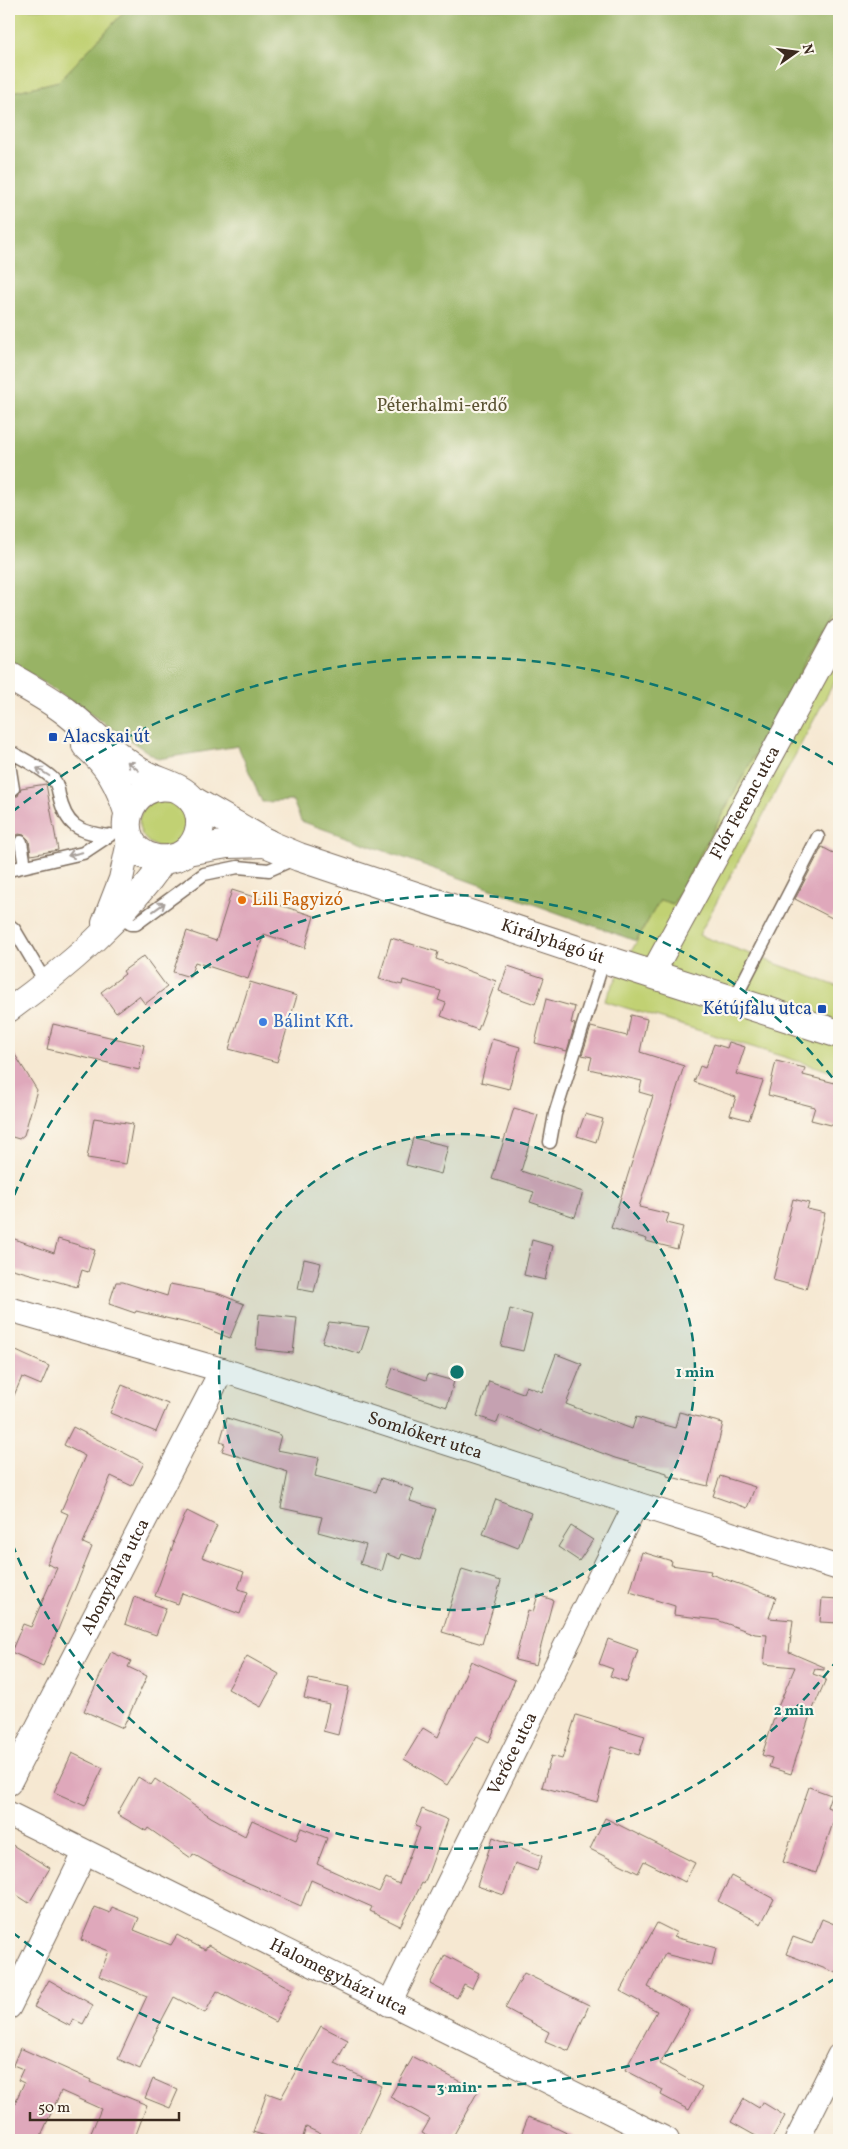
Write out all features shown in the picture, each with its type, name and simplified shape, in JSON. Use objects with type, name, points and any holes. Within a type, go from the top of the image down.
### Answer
[{"type":"street","name":"Flór Ferenc utca","points":[[652,974],[839,631]]},
{"type":"street","name":"Királyhágó út","points":[[9,676],[62,708],[140,772],[184,794],[268,844],[299,857],[604,959],[839,1034]]},
{"type":"street","points":[[9,694],[87,746],[99,757],[120,786],[123,826],[121,879],[99,936]]},
{"type":"street","points":[[9,1010],[46,982],[99,936],[153,878],[196,840],[200,826],[199,812],[184,794],[156,787],[144,792],[134,800],[123,826]]},
{"type":"street","points":[[123,826],[142,852],[153,858],[177,855]]},
{"type":"street","name":"Királyhágó út","points":[[177,855],[227,844],[268,844]]},
{"type":"street","name":"Somlókert utca","points":[[9,1309],[222,1370],[839,1568]]},
{"type":"street","name":"Abonyfalva utca","points":[[9,1783],[222,1370]]},
{"type":"street","name":"Verőce utca","points":[[389,2004],[636,1504]]},
{"type":"street","name":"Halomegyházi utca","points":[[9,1814],[389,2004],[667,2140]]},
{"type":"street","points":[[9,2007],[85,1853]]},
{"type":"street","points":[[797,2140],[839,2056]]},
{"type":"lane","points":[[9,751],[53,778],[58,787],[57,811],[83,831],[123,826]]},
{"type":"lane","points":[[9,764],[13,789]]},
{"type":"lane","points":[[9,870],[83,853],[123,826]]},
{"type":"lane","points":[[734,1000],[818,837]]},
{"type":"lane","points":[[21,842],[25,866]]},
{"type":"lane","points":[[118,916],[131,924],[136,924],[204,874],[238,867],[269,870],[299,857]]},
{"type":"lane","points":[[9,925],[19,936],[46,982]]},
{"type":"lane","points":[[550,1142],[555,1114],[604,959]]},
{"type":"green space","points":[[9,9],[127,9],[59,81],[9,93]]},
{"type":"green space","name":"Péterhalmi-erdő","points":[[127,9],[839,9],[839,601],[673,904],[660,900],[636,941],[301,821],[293,801],[262,802],[238,746],[158,759],[9,660],[9,93],[59,81]]},
{"type":"green space","points":[[839,601],[839,673],[699,935],[839,987],[839,1074],[604,1001],[660,899],[673,904]]},
{"type":"green space","points":[[158,799],[168,799],[180,806],[187,818],[187,828],[180,840],[168,847],[158,847],[150,843],[143,836],[139,828],[139,818],[143,810],[150,803]]},
{"type":"building","points":[[46,784],[58,850],[31,855],[29,840],[24,835],[19,834],[9,839],[9,796],[18,796],[21,788]]},
{"type":"building","points":[[822,847],[839,856],[839,905],[832,918],[795,899]]},
{"type":"building","points":[[232,890],[314,916],[305,948],[264,934],[248,979],[195,962],[190,977],[173,972],[187,931],[216,941]]},
{"type":"building","points":[[391,938],[438,952],[436,959],[496,981],[478,1030],[441,1016],[446,1003],[438,1000],[441,991],[403,980],[402,985],[379,979]]},
{"type":"building","points":[[144,956],[167,987],[145,1004],[139,996],[116,1013],[101,992],[125,974],[123,971]]},
{"type":"building","points":[[508,966],[544,978],[535,1004],[499,991]]},
{"type":"building","name":"Bálint Kft.","points":[[250,982],[297,996],[277,1062],[229,1049]]},
{"type":"building","points":[[546,999],[575,1007],[571,1023],[575,1024],[567,1051],[535,1043]]},
{"type":"building","points":[[631,1015],[647,1019],[640,1052],[684,1066],[639,1207],[669,1214],[666,1223],[683,1227],[677,1249],[646,1241],[647,1239],[611,1228],[653,1096],[639,1092],[642,1081],[589,1069],[592,1057],[582,1055],[591,1027],[627,1036]]},
{"type":"building","points":[[53,1024],[144,1045],[139,1070],[47,1049]]},
{"type":"building","points":[[492,1039],[520,1047],[509,1089],[481,1082]]},
{"type":"building","points":[[729,1042],[745,1047],[736,1074],[763,1081],[749,1120],[730,1115],[736,1097],[694,1082],[700,1066],[705,1068],[714,1044],[727,1048]]},
{"type":"building","points":[[9,1045],[37,1090],[24,1135],[19,1139],[9,1136]]},
{"type":"building","points":[[776,1061],[805,1068],[803,1075],[839,1084],[839,1127],[811,1120],[815,1107],[768,1095]]},
{"type":"building","points":[[514,1108],[538,1115],[521,1171],[583,1192],[575,1217],[530,1202],[534,1192],[492,1179]]},
{"type":"building","points":[[585,1114],[603,1119],[596,1142],[577,1136]]},
{"type":"building","points":[[94,1118],[133,1124],[126,1164],[87,1158]]},
{"type":"building","points":[[413,1138],[448,1146],[441,1174],[406,1165]]},
{"type":"building","points":[[793,1199],[809,1203],[807,1209],[825,1213],[806,1289],[773,1280]]},
{"type":"building","points":[[9,1237],[54,1253],[58,1239],[95,1250],[88,1272],[82,1270],[77,1287],[9,1268]]},
{"type":"building","points":[[532,1240],[553,1246],[545,1280],[524,1275]]},
{"type":"building","points":[[304,1259],[321,1263],[314,1292],[298,1289]]},
{"type":"building","points":[[116,1282],[123,1282],[167,1296],[170,1284],[217,1293],[244,1304],[230,1338],[200,1326],[136,1311],[135,1313],[109,1304]]},
{"type":"building","points":[[510,1309],[532,1315],[523,1351],[501,1346]]},
{"type":"building","points":[[259,1314],[297,1318],[293,1353],[256,1349]]},
{"type":"building","points":[[329,1322],[369,1327],[360,1354],[322,1342]]},
{"type":"building","points":[[14,1350],[49,1366],[41,1385],[22,1377],[9,1407],[9,1362]]},
{"type":"building","points":[[556,1354],[582,1364],[566,1404],[632,1429],[636,1417],[675,1428],[679,1412],[723,1423],[708,1486],[667,1476],[667,1473],[615,1458],[541,1430],[540,1432],[500,1415],[497,1423],[477,1416],[489,1381],[523,1393],[526,1386],[542,1392]]},
{"type":"building","points":[[393,1368],[426,1380],[428,1374],[454,1381],[447,1407],[386,1387]]},
{"type":"building","points":[[122,1385],[168,1404],[156,1432],[110,1413]]},
{"type":"building","points":[[227,1418],[281,1435],[277,1450],[319,1458],[315,1476],[376,1492],[381,1478],[414,1489],[410,1501],[436,1509],[420,1560],[402,1554],[400,1559],[387,1554],[382,1571],[360,1564],[366,1545],[318,1532],[322,1517],[281,1508],[288,1472],[222,1451],[225,1444],[220,1442]]},
{"type":"building","points":[[73,1427],[144,1463],[132,1486],[111,1476],[83,1543],[92,1547],[43,1666],[11,1652],[23,1624],[31,1627],[57,1568],[47,1564],[68,1514],[61,1511],[85,1456],[64,1445]]},
{"type":"building","points":[[720,1476],[755,1487],[747,1508],[713,1496]]},
{"type":"building","points":[[496,1499],[531,1513],[518,1548],[483,1534]]},
{"type":"building","points":[[187,1511],[217,1526],[202,1557],[244,1572],[238,1589],[248,1592],[240,1614],[182,1593],[178,1604],[155,1596],[173,1542]]},
{"type":"building","points":[[571,1526],[593,1540],[579,1561],[558,1547]]},
{"type":"building","points":[[642,1552],[672,1561],[671,1565],[711,1571],[710,1574],[776,1597],[769,1618],[793,1620],[789,1652],[824,1667],[824,1670],[815,1669],[813,1674],[826,1679],[809,1718],[791,1774],[769,1767],[772,1758],[762,1755],[777,1709],[795,1667],[764,1664],[767,1635],[755,1634],[717,1620],[674,1615],[675,1606],[630,1592]]},
{"type":"building","points":[[462,1569],[501,1581],[482,1644],[442,1632]]},
{"type":"building","points":[[538,1595],[553,1600],[536,1665],[515,1660],[528,1610],[533,1612]]},
{"type":"building","points":[[134,1597],[166,1608],[156,1635],[125,1624]]},
{"type":"building","points":[[822,1598],[839,1599],[839,1623],[820,1622]]},
{"type":"building","points":[[608,1639],[638,1650],[627,1682],[610,1676],[613,1669],[599,1664]]},
{"type":"building","points":[[111,1652],[131,1661],[128,1667],[147,1676],[123,1728],[84,1711]]},
{"type":"building","points":[[247,1656],[279,1674],[261,1707],[228,1689]]},
{"type":"building","points":[[471,1661],[515,1680],[489,1742],[477,1736],[447,1785],[404,1759],[423,1728],[438,1737]]},
{"type":"building","points":[[309,1679],[349,1687],[338,1735],[323,1731],[329,1704],[304,1698]]},
{"type":"building","points":[[576,1715],[645,1736],[639,1755],[612,1747],[597,1802],[542,1787],[551,1756],[562,1759]]},
{"type":"building","points":[[72,1753],[103,1768],[85,1806],[54,1792]]},
{"type":"building","points":[[138,1777],[151,1785],[155,1779],[211,1817],[245,1836],[252,1820],[296,1840],[301,1828],[327,1838],[317,1864],[379,1892],[386,1878],[399,1884],[420,1828],[415,1826],[422,1809],[448,1820],[424,1884],[422,1883],[400,1926],[370,1911],[372,1907],[311,1880],[301,1906],[228,1874],[193,1854],[191,1858],[148,1828],[146,1831],[117,1814]]},
{"type":"building","points":[[809,1787],[831,1795],[827,1807],[837,1811],[816,1873],[783,1862]]},
{"type":"building","points":[[605,1818],[695,1863],[685,1882],[644,1861],[638,1873],[590,1849]]},
{"type":"building","points":[[493,1837],[542,1856],[537,1871],[515,1863],[504,1895],[477,1886]]},
{"type":"building","points":[[9,1843],[50,1868],[29,1903],[9,1890]]},
{"type":"building","points":[[731,1876],[774,1899],[761,1924],[718,1901]]},
{"type":"building","points":[[95,1907],[110,1913],[112,1907],[139,1918],[134,1930],[171,1945],[177,1935],[205,1950],[208,1945],[292,1989],[275,2022],[217,1991],[205,2013],[174,1997],[153,2037],[140,2069],[118,2059],[147,1996],[99,1976],[109,1951],[81,1940]]},
{"type":"building","points":[[822,1919],[839,1926],[839,1974],[786,1954],[793,1937],[812,1944]]},
{"type":"building","points":[[657,1923],[677,1933],[674,1937],[716,1948],[712,1966],[665,1954],[648,1987],[690,2010],[660,2064],[702,2087],[689,2110],[661,2095],[663,2090],[625,2070],[657,2011],[620,1991]]},
{"type":"building","points":[[445,1955],[479,1973],[472,1988],[464,1984],[457,1998],[430,1984]]},
{"type":"building","points":[[524,1973],[589,2005],[569,2051],[545,2041],[549,2032],[505,2008]]},
{"type":"building","points":[[49,1980],[93,2005],[83,2024],[73,2019],[70,2026],[34,2007]]},
{"type":"building","points":[[321,2026],[348,2040],[335,2064],[381,2086],[356,2140],[334,2140],[306,2127],[302,2140],[278,2140],[253,2132],[267,2093],[281,2098]]},
{"type":"building","points":[[20,2048],[91,2080],[90,2082],[147,2105],[134,2140],[88,2140],[101,2109],[61,2091],[39,2140],[9,2140],[9,2116],[24,2083],[18,2080],[23,2069],[13,2065]]},
{"type":"building","points":[[413,2057],[478,2091],[451,2140],[435,2140],[422,2133],[430,2119],[390,2097]]},
{"type":"building","points":[[153,2079],[178,2090],[170,2108],[145,2098]]},
{"type":"building","points":[[744,2099],[759,2108],[762,2102],[785,2116],[771,2140],[763,2140],[731,2122]]},
{"type":"building","points":[[528,2117],[550,2125],[581,2140],[519,2140]]},
{"type":"place","name":"Alacskai út","points":[[53,737]]},
{"type":"place","name":"Lili Fagyizó","points":[[242,900]]},
{"type":"place","name":"Kétújfalu utca","points":[[822,1009]]},
{"type":"place","name":"Bálint Kft.","points":[[263,1022]]}]
